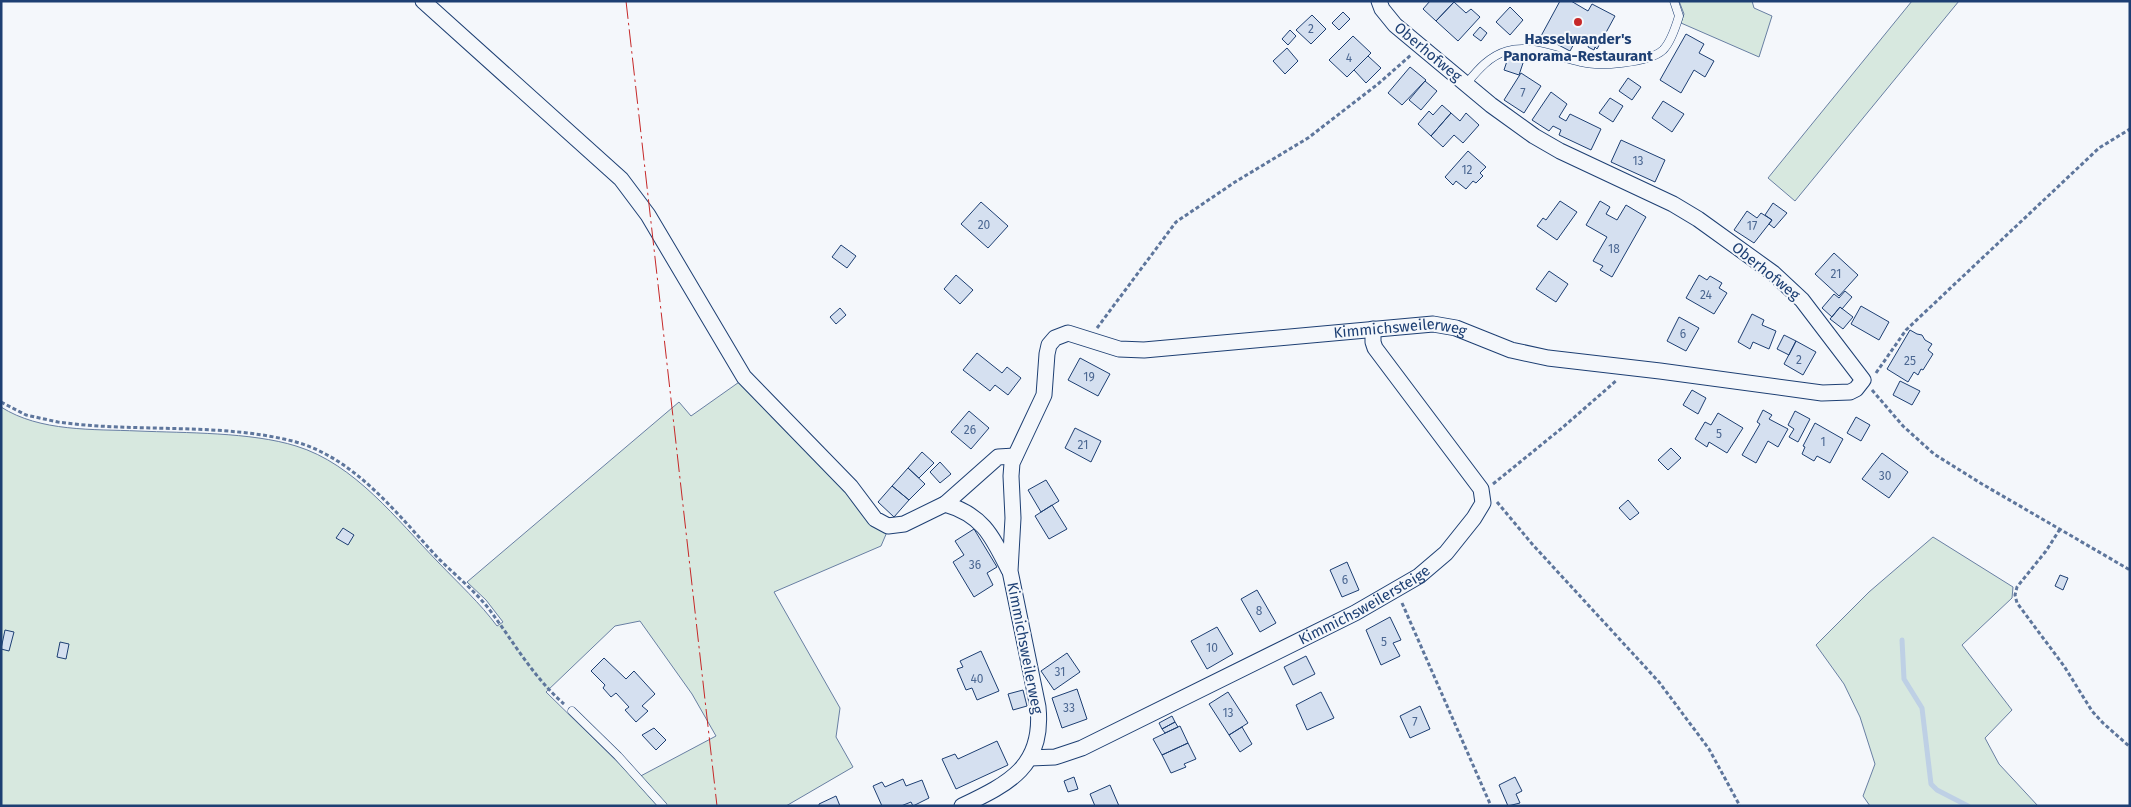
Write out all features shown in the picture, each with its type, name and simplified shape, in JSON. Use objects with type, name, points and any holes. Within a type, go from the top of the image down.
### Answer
[{"type":"street","points":[[422,1],[620,179],[652,222],[744,378],[851,487],[875,519],[888,526],[904,524],[945,504],[995,459],[1001,456],[1015,456]]},
{"type":"street","name":"Oberhofweg","points":[[1379,1],[1386,16],[1420,46],[1504,115],[1543,142],[1673,204],[1698,219],[1773,273],[1802,300],[1865,382]]},
{"type":"street","name":"Kimmichsweilerweg","points":[[962,806],[1013,779],[1030,758],[1039,732],[1038,707],[1010,571],[1013,518],[1011,469],[1015,456],[1044,395],[1049,345],[1063,333],[1073,334],[1120,349],[1144,350],[1418,324],[1440,325],[1464,331],[1526,354],[1822,393],[1850,392],[1865,382]]},
{"type":"street","points":[[1373,329],[1375,348],[1483,493]]},
{"type":"street","name":"Kimmichsweilersteige","points":[[1030,758],[1055,757],[1090,744],[1273,655],[1398,589],[1426,571],[1453,545],[1481,508],[1483,493]]},
{"type":"street","name":"Kimmichsweilerweg","points":[[945,504],[969,514],[984,526],[1010,571]]},
{"type":"lane","points":[[1466,84],[1492,58],[1513,49],[1538,51],[1594,64],[1636,60],[1660,52],[1665,48],[1679,16],[1674,1]]},
{"type":"lane","points":[[572,711],[618,756],[663,806]]},
{"type":"path","points":[[1089,339],[1176,222],[1235,182],[1308,138],[1378,84],[1420,46]]},
{"type":"path","points":[[2130,129],[2099,148],[1906,330],[1865,382],[1903,426],[1934,454],[2130,570]]},
{"type":"path","points":[[1628,367],[1622,375],[1580,413],[1483,493],[1498,503],[1533,545],[1659,682],[1709,749],[1740,806]]},
{"type":"path","points":[[1,402],[26,415],[58,422],[97,426],[217,431],[260,436],[296,442],[331,457],[367,485],[476,594],[541,680],[572,711]]},
{"type":"path","points":[[2060,529],[2046,551],[2017,586],[2015,595],[2017,602],[2064,666],[2092,711],[2130,747]]},
{"type":"path","points":[[1398,589],[1416,636],[1491,806]]},
{"type":"shaded area","points":[[1679,1],[1752,1],[1754,8],[1772,16],[1759,57],[1681,23],[1684,14]]},
{"type":"shaded area","points":[[1912,1],[1959,1],[1795,201],[1768,178]]},
{"type":"shaded area","points":[[742,380],[887,532],[881,546],[774,592],[840,708],[836,737],[853,767],[786,806],[1,806],[1,407],[33,421],[67,428],[197,433],[259,438],[278,441],[317,454],[337,466],[374,495],[476,601],[497,626],[503,622],[486,600],[467,582],[679,402],[691,416]],"holes":[[[640,621],[692,694],[716,736],[635,779],[546,692],[615,626]]]},
{"type":"shaded area","points":[[1933,537],[2013,587],[2012,598],[1962,645],[2012,710],[1985,738],[1999,764],[2038,806],[1870,806],[1863,796],[1875,764],[1860,717],[1844,684],[1816,645],[1869,592]]},
{"type":"building","points":[[1430,1],[1454,2],[1436,21],[1423,9]]},
{"type":"building","points":[[1560,1],[1571,1],[1588,11],[1592,4],[1615,16],[1597,49],[1595,47],[1594,50],[1588,47],[1589,44],[1577,38],[1570,51],[1541,36]]},
{"type":"building","points":[[1454,2],[1466,13],[1471,9],[1480,17],[1458,41],[1436,21]]},
{"type":"building","points":[[1510,7],[1523,20],[1510,35],[1496,22]]},
{"type":"building","points":[[1343,12],[1350,19],[1339,30],[1332,23]]},
{"type":"building","points":[[1312,15],[1326,29],[1311,44],[1296,30]]},
{"type":"building","points":[[1480,27],[1487,33],[1481,41],[1473,35]]},
{"type":"building","points":[[1290,30],[1296,36],[1288,45],[1282,39]]},
{"type":"building","points":[[1686,34],[1704,44],[1699,53],[1714,61],[1705,77],[1694,70],[1681,93],[1660,80]]},
{"type":"building","points":[[1353,36],[1371,53],[1347,77],[1329,60]]},
{"type":"building","points":[[1287,48],[1298,61],[1285,74],[1273,61]]},
{"type":"building","points":[[1509,55],[1524,60],[1519,75],[1504,70]]},
{"type":"building","points":[[1368,56],[1381,68],[1366,83],[1354,70]]},
{"type":"building","points":[[1410,67],[1426,80],[1402,105],[1388,93]]},
{"type":"building","points":[[1521,73],[1541,86],[1524,113],[1504,100]]},
{"type":"building","points":[[1628,78],[1641,87],[1632,100],[1619,91]]},
{"type":"building","points":[[1425,81],[1437,91],[1421,110],[1409,100]]},
{"type":"building","points":[[1551,92],[1567,104],[1559,117],[1566,121],[1570,114],[1601,129],[1591,150],[1559,135],[1561,130],[1553,126],[1549,131],[1532,120]]},
{"type":"building","points":[[1610,98],[1623,106],[1613,122],[1599,113]]},
{"type":"building","points":[[1663,101],[1684,114],[1672,132],[1652,118]]},
{"type":"building","points":[[1442,105],[1451,113],[1431,136],[1418,124],[1429,111],[1433,115]]},
{"type":"building","points":[[1451,113],[1460,121],[1466,113],[1479,125],[1463,143],[1454,135],[1443,147],[1431,136]]},
{"type":"building","points":[[1621,140],[1665,160],[1655,182],[1611,162]]},
{"type":"building","points":[[1468,151],[1486,167],[1480,173],[1483,176],[1476,183],[1473,181],[1466,189],[1456,181],[1453,185],[1445,177]]},
{"type":"building","points":[[1560,201],[1577,212],[1557,240],[1537,226],[1543,218],[1546,220]]},
{"type":"building","points":[[1600,201],[1610,207],[1606,214],[1617,220],[1626,205],[1646,217],[1612,277],[1600,270],[1603,266],[1593,261],[1607,237],[1586,225]]},
{"type":"building","points":[[981,202],[1008,226],[988,248],[961,224]]},
{"type":"building","points":[[1773,203],[1787,213],[1774,228],[1769,224],[1772,220],[1765,215]]},
{"type":"building","points":[[1747,211],[1757,218],[1761,213],[1772,220],[1754,243],[1734,230]]},
{"type":"building","points":[[841,245],[856,256],[847,268],[832,257]]},
{"type":"building","points":[[1834,253],[1858,275],[1839,296],[1815,274]]},
{"type":"building","points":[[1549,271],[1568,284],[1556,302],[1536,289]]},
{"type":"building","points":[[956,275],[973,290],[960,304],[944,289]]},
{"type":"building","points":[[1699,275],[1707,280],[1710,276],[1722,283],[1719,288],[1727,293],[1714,314],[1686,298]]},
{"type":"building","points":[[1845,291],[1852,297],[1832,317],[1822,308],[1834,294],[1839,298]]},
{"type":"building","points":[[1861,306],[1889,322],[1879,340],[1851,324]]},
{"type":"building","points":[[1840,307],[1853,317],[1843,329],[1830,319]]},
{"type":"building","points":[[840,308],[846,315],[836,324],[830,317]]},
{"type":"building","points":[[1752,314],[1764,320],[1762,325],[1776,331],[1769,349],[1753,342],[1750,349],[1738,342]]},
{"type":"building","points":[[1679,317],[1699,328],[1686,351],[1667,341]]},
{"type":"building","points":[[1910,330],[1922,335],[1925,340],[1932,344],[1928,350],[1933,354],[1923,370],[1921,369],[1918,375],[1914,372],[1908,382],[1887,369]]},
{"type":"building","points":[[1784,335],[1796,341],[1789,355],[1777,349]]},
{"type":"building","points":[[1796,341],[1816,352],[1803,375],[1784,364]]},
{"type":"building","points":[[977,353],[1002,373],[1007,367],[1021,378],[1008,395],[995,385],[990,391],[963,370]]},
{"type":"building","points":[[1080,358],[1110,374],[1098,396],[1068,380]]},
{"type":"building","points":[[1900,381],[1920,391],[1912,405],[1893,395]]},
{"type":"building","points":[[1692,390],[1706,398],[1698,414],[1683,405]]},
{"type":"building","points":[[1763,410],[1772,415],[1769,419],[1788,429],[1778,447],[1768,441],[1756,463],[1742,455],[1760,424],[1757,422]]},
{"type":"building","points":[[969,411],[989,428],[971,449],[951,432]]},
{"type":"building","points":[[1795,411],[1810,419],[1798,442],[1789,437],[1794,429],[1788,425]]},
{"type":"building","points":[[1718,413],[1743,428],[1727,453],[1709,442],[1707,447],[1695,439],[1705,422],[1711,425]]},
{"type":"building","points":[[1856,417],[1870,425],[1861,441],[1847,433]]},
{"type":"building","points":[[1815,423],[1843,439],[1830,463],[1817,456],[1814,461],[1802,454],[1805,447],[1803,446]]},
{"type":"building","points":[[1075,428],[1101,441],[1091,462],[1065,448]]},
{"type":"building","points":[[1671,448],[1681,458],[1668,470],[1658,460]]},
{"type":"building","points":[[922,452],[934,463],[919,478],[908,468]]},
{"type":"building","points":[[1882,453],[1908,472],[1889,498],[1862,479]]},
{"type":"building","points":[[940,462],[951,474],[940,483],[930,472]]},
{"type":"building","points":[[908,468],[925,484],[909,500],[892,486]]},
{"type":"building","points":[[1046,480],[1059,501],[1041,512],[1028,490]]},
{"type":"building","points":[[892,486],[909,500],[894,517],[878,502]]},
{"type":"building","points":[[1628,500],[1639,513],[1630,520],[1619,508]]},
{"type":"building","points":[[1052,505],[1067,529],[1049,539],[1035,516]]},
{"type":"building","points":[[343,528],[354,535],[348,545],[336,538]]},
{"type":"building","points":[[974,529],[997,567],[987,573],[993,585],[974,597],[953,562],[964,555],[955,541]]},
{"type":"building","points":[[1347,562],[1359,590],[1342,597],[1330,570]]},
{"type":"building","points":[[2060,575],[2068,578],[2063,590],[2055,586]]},
{"type":"building","points":[[1257,590],[1276,623],[1260,632],[1241,599]]},
{"type":"building","points":[[1390,617],[1401,640],[1393,643],[1400,656],[1381,665],[1366,630]]},
{"type":"building","points":[[1217,627],[1233,654],[1207,669],[1191,641]]},
{"type":"building","points":[[5,630],[14,632],[9,651],[1,649]]},
{"type":"building","points":[[60,642],[69,644],[66,659],[57,657]]},
{"type":"building","points":[[981,651],[999,691],[977,700],[972,688],[966,690],[957,669],[963,667],[960,661]]},
{"type":"building","points":[[1067,653],[1080,672],[1054,690],[1041,671]]},
{"type":"building","points":[[1306,656],[1315,674],[1293,685],[1284,667]]},
{"type":"building","points":[[604,658],[626,679],[634,671],[655,694],[642,706],[648,711],[636,722],[625,710],[629,707],[616,693],[611,697],[603,688],[605,685],[591,671]]},
{"type":"building","points":[[1077,689],[1087,719],[1062,728],[1052,698]]},
{"type":"building","points":[[1023,690],[1027,706],[1013,710],[1008,694]]},
{"type":"building","points":[[1228,692],[1248,723],[1229,735],[1209,704]]},
{"type":"building","points":[[1321,692],[1334,718],[1307,730],[1296,705]]},
{"type":"building","points":[[1420,706],[1430,729],[1410,738],[1400,716]]},
{"type":"building","points":[[1172,716],[1175,722],[1162,729],[1159,723]]},
{"type":"building","points":[[1175,722],[1178,727],[1165,733],[1162,729]]},
{"type":"building","points":[[1180,726],[1188,743],[1162,755],[1153,739]]},
{"type":"building","points":[[1242,727],[1252,744],[1240,752],[1229,735]]},
{"type":"building","points":[[654,728],[666,740],[656,750],[642,735]]},
{"type":"building","points":[[997,741],[1008,765],[956,789],[942,759],[955,754],[958,759]]},
{"type":"building","points":[[1188,743],[1196,759],[1184,764],[1186,767],[1171,773],[1162,755]]},
{"type":"building","points":[[1074,777],[1078,789],[1068,792],[1064,781]]},
{"type":"building","points":[[1515,777],[1522,791],[1516,794],[1520,803],[1508,806],[1499,785]]},
{"type":"building","points":[[903,779],[906,786],[922,780],[929,798],[913,806],[911,802],[901,806],[882,806],[873,786],[882,782],[885,787]]},
{"type":"building","points":[[1110,785],[1119,806],[1095,806],[1090,794]]},
{"type":"building","points":[[836,796],[840,806],[819,806],[819,804]]},
{"type":"waterway","points":[[1902,640],[1904,679],[1922,708],[1931,784],[1937,790],[1968,806]]},
{"type":"power","points":[[626,1],[717,806]]},
{"type":"place","name":"Hasselwander's Panorama-Restaurant","points":[[1578,22]]}]
